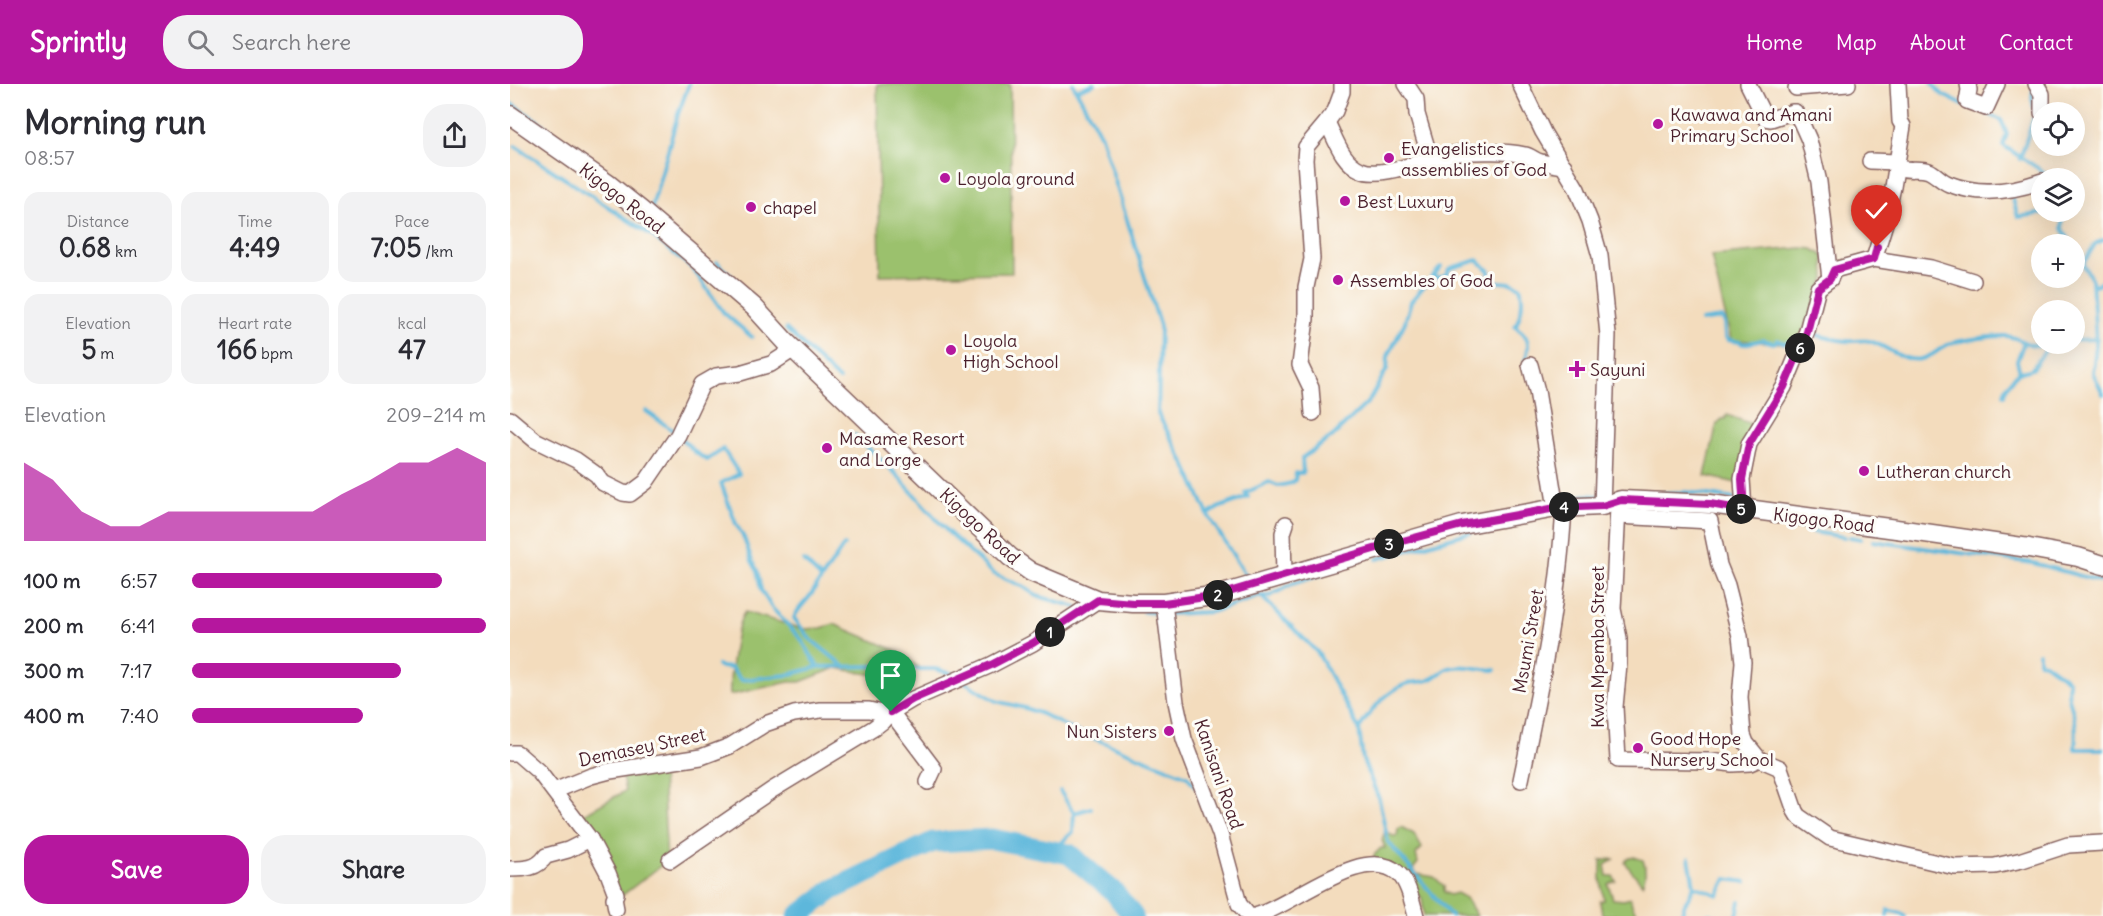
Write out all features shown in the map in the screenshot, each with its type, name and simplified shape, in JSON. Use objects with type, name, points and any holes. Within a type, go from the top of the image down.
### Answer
[{"type":"main road","name":"Kigogo Road","points":[[510,116],[607,183],[754,307],[794,349],[1010,557],[1031,572],[1098,600],[1164,603],[1219,595],[1462,525],[1560,508],[1602,506],[1710,513],[1744,510],[2011,545],[2078,557],[2103,565]]},
{"type":"street","points":[[1313,413],[1311,388],[1300,365],[1306,287],[1312,259],[1304,169],[1306,147],[1328,122],[1338,103],[1342,84]]},
{"type":"street","points":[[1406,84],[1416,99],[1417,114],[1430,158]]},
{"type":"street","points":[[1520,84],[1543,132],[1577,189],[1590,221],[1600,256],[1608,335],[1602,506]]},
{"type":"street","points":[[1748,84],[1765,118],[1771,119],[1795,112],[1802,122],[1809,140],[1819,182],[1830,279]]},
{"type":"street","points":[[1796,88],[1848,84]]},
{"type":"street","points":[[1874,259],[1886,220],[1897,164],[1902,126],[1898,84]]},
{"type":"street","points":[[1968,84],[1967,101],[1986,108],[1997,84]]},
{"type":"street","points":[[2036,84],[2042,94],[2042,102]]},
{"type":"street","points":[[1328,122],[1346,159],[1368,173],[1384,172],[1430,158],[1460,153],[1510,153],[1528,156],[1539,162],[1564,166]]},
{"type":"street","points":[[1870,161],[1897,164],[1902,169],[1929,171],[1949,184],[1980,191],[2010,190],[2031,184]]},
{"type":"street","points":[[1744,510],[1742,479],[1749,444],[1784,387],[1807,332],[1818,288],[1830,279],[1834,270],[1874,259],[1931,268],[1973,281]]},
{"type":"street","points":[[510,419],[536,440],[576,460],[597,475],[603,483],[630,494],[646,482],[678,435],[702,384],[716,376],[740,373],[771,364],[794,349]]},
{"type":"street","name":"Msumi Street","points":[[1521,780],[1554,610],[1563,540],[1560,508],[1530,365]]},
{"type":"street","name":"Kwa Mpemba Street","points":[[1619,508],[1613,609],[1620,646],[1615,707],[1618,760],[1750,764],[1759,759]]},
{"type":"street","points":[[1710,513],[1719,565],[1730,593],[1740,636],[1743,662],[1740,696],[1743,735],[1746,743],[1759,759],[1780,768],[1798,816],[1830,838],[1905,854],[1940,865],[1995,866],[2068,845],[2102,843]]},
{"type":"street","points":[[1284,575],[1283,533],[1286,524]]},
{"type":"street","points":[[670,860],[772,789],[874,728],[889,713],[913,699],[991,665],[1033,643],[1098,600]]},
{"type":"street","name":"Kanisani Road","points":[[1164,603],[1176,702],[1184,739],[1220,834],[1239,904],[1249,916]]},
{"type":"street","name":"Demasey Street","points":[[554,792],[591,776],[610,771],[701,757],[730,746],[765,724],[794,714],[820,710],[869,710],[889,713]]},
{"type":"street","points":[[889,713],[934,769],[928,782]]},
{"type":"street","points":[[510,753],[517,753],[527,759],[590,839],[616,894],[614,898],[616,909]]},
{"type":"street","points":[[510,869],[527,869],[541,863],[546,856],[568,850],[590,839]]},
{"type":"street","points":[[1255,916],[1277,908],[1323,882],[1358,866],[1375,865],[1388,867],[1400,874],[1406,883],[1416,916]]},
{"type":"green space","name":"Loyola ground","points":[[877,84],[1010,84],[1012,273],[880,275]]},
{"type":"green space","points":[[1801,248],[1813,249],[1824,256],[1825,278],[1799,344],[1731,340],[1711,256]]},
{"type":"green space","points":[[1727,415],[1754,425],[1737,483],[1705,476],[1717,424]]},
{"type":"green space","points":[[745,612],[803,629],[821,628],[834,624],[895,650],[921,669],[915,669],[902,676],[880,676],[836,668],[800,682],[789,682],[730,695],[738,627]]},
{"type":"green space","points":[[662,773],[667,861],[620,897],[580,816],[625,791],[622,776]]},
{"type":"green space","points":[[1401,827],[1414,834],[1422,848],[1416,854],[1418,863],[1413,869],[1417,874],[1434,877],[1444,886],[1444,892],[1450,895],[1457,893],[1466,898],[1477,916],[1424,916],[1422,898],[1418,894],[1410,898],[1411,888],[1374,859],[1374,855],[1381,848],[1385,848],[1382,840],[1384,834],[1397,836],[1398,829]]},
{"type":"green space","points":[[1634,857],[1643,860],[1644,863],[1645,876],[1642,884],[1625,863],[1627,859]]},
{"type":"green space","points":[[1615,859],[1605,865],[1607,876],[1613,876],[1616,881],[1608,884],[1613,899],[1630,898],[1640,916],[1602,915],[1600,901],[1604,900],[1601,860]]},
{"type":"waterway","points":[[651,211],[678,114],[689,84]]},
{"type":"waterway","points":[[1073,84],[1101,136],[1160,326],[1158,414],[1186,466],[1208,515],[1248,579]]},
{"type":"waterway","points":[[1076,90],[1094,84]]},
{"type":"waterway","points":[[1932,84],[1943,95],[1963,105]]},
{"type":"waterway","points":[[2020,159],[2035,114],[2033,90]]},
{"type":"waterway","points":[[510,103],[551,132]]},
{"type":"waterway","points":[[1987,113],[2001,120],[2007,134],[2003,145],[2038,168]]},
{"type":"waterway","points":[[515,146],[651,235],[693,269],[724,313],[752,337]]},
{"type":"waterway","points":[[2012,196],[2018,217],[2031,215]]},
{"type":"waterway","points":[[2063,222],[2062,228],[2066,234]]},
{"type":"waterway","points":[[2085,261],[2095,244],[2103,240]]},
{"type":"waterway","points":[[1434,276],[1438,278],[1448,276],[1448,270],[1451,268],[1478,260],[1489,271],[1490,281],[1511,283],[1520,287],[1521,307],[1515,327],[1524,334],[1528,341],[1525,361]]},
{"type":"waterway","points":[[717,262],[731,276]]},
{"type":"waterway","points":[[1208,515],[1218,508],[1248,497],[1245,493],[1269,482],[1278,486],[1292,483],[1296,473],[1303,473],[1302,458],[1333,436],[1369,401],[1387,369],[1388,356],[1405,322],[1411,301],[1441,267]]},
{"type":"waterway","points":[[2085,268],[2092,280],[2096,344],[2093,373],[2103,394]]},
{"type":"waterway","points":[[2092,283],[2096,285],[2103,280]]},
{"type":"waterway","points":[[1701,321],[1721,318],[1724,320],[1725,336],[1728,340],[1743,344],[1763,340],[1774,343],[1778,340],[1784,343],[1797,341]]},
{"type":"waterway","points":[[786,329],[839,380]]},
{"type":"waterway","points":[[1811,333],[1843,341],[1870,341],[1914,360],[1929,356],[1949,344],[1984,337],[2004,336],[2031,344]]},
{"type":"waterway","points":[[2085,340],[2097,339]]},
{"type":"waterway","points":[[2020,372],[2017,361],[2024,342]]},
{"type":"waterway","points":[[2004,395],[2007,386],[2015,376],[2032,369],[2043,354]]},
{"type":"waterway","points":[[646,411],[675,432]]},
{"type":"waterway","points":[[855,435],[894,472],[947,531],[994,574],[1024,587],[1037,596],[1077,607]]},
{"type":"waterway","points":[[680,437],[696,453],[707,460],[723,449],[739,474],[721,483],[736,524],[757,570],[761,590],[772,608],[801,639],[818,667]]},
{"type":"waterway","points":[[1663,493],[1687,492],[1736,499]]},
{"type":"waterway","points":[[1568,500],[1585,495],[1599,496]]},
{"type":"waterway","points":[[1377,559],[1471,532]]},
{"type":"waterway","points":[[1813,532],[1845,537]]},
{"type":"waterway","points":[[1850,537],[1861,539]]},
{"type":"waterway","points":[[1873,541],[2033,563],[2103,582]]},
{"type":"waterway","points":[[844,545],[794,618],[809,638],[846,668]]},
{"type":"waterway","points":[[804,561],[821,578]]},
{"type":"waterway","points":[[1168,614],[1211,612],[1261,596],[1270,596],[1292,584],[1321,575]]},
{"type":"waterway","points":[[1262,597],[1318,653],[1359,729],[1363,760],[1379,799],[1388,842],[1451,916]]},
{"type":"waterway","points":[[1093,609],[1116,610]]},
{"type":"waterway","points":[[1144,612],[1160,613]]},
{"type":"waterway","points":[[2039,653],[2039,662],[2045,663],[2069,681],[2069,696],[2076,724],[2075,749],[2103,749]]},
{"type":"waterway","points":[[718,665],[731,668],[741,680],[787,675],[818,667],[880,666],[899,669],[935,669],[953,674]]},
{"type":"waterway","points":[[1359,729],[1379,703],[1399,687],[1429,680],[1450,667],[1495,670]]},
{"type":"waterway","points":[[965,682],[996,701],[1042,714],[1073,730],[1187,776],[1196,787]]},
{"type":"waterway","points":[[1052,851],[1073,832],[1074,813],[1060,791]]},
{"type":"waterway","points":[[1074,813],[1091,808]]},
{"type":"waterway","points":[[798,916],[832,890],[933,842],[992,839],[1069,854],[1114,892],[1133,916]]},
{"type":"waterway","points":[[1682,916],[1683,908],[1694,886],[1689,858]]},
{"type":"waterway","points":[[1694,886],[1718,895],[1726,879],[1746,882]]},
{"type":"waterway","points":[[1737,916],[1740,901]]},
{"type":"waterway","points":[[1887,916],[1888,910],[1905,916]]},
{"type":"waterway","points":[[1707,916],[1708,914],[1714,916]]},
{"type":"place","name":"Kawawa and Amani Primary School","points":[[1658,124]]},
{"type":"place","name":"Evangelistics assemblies of God","points":[[1389,158]]},
{"type":"place","name":"Loyola ground","points":[[945,178]]},
{"type":"place","name":"Best Luxury","points":[[1345,201]]},
{"type":"place","name":"chapel","points":[[751,207]]},
{"type":"place","name":"Assembles of God","points":[[1338,280]]},
{"type":"place","name":"Loyola High School","points":[[951,350]]},
{"type":"place","name":"Sayuni","points":[[1577,369]]},
{"type":"place","name":"Masame Resort and Lorge","points":[[827,448]]},
{"type":"place","name":"Lutheran church","points":[[1864,471]]},
{"type":"place","name":"Nun Sisters","points":[[1169,731]]},
{"type":"place","name":"Good Hope Nursery School","points":[[1638,748]]},
{"type":"route","points":[[891,712],[913,699],[944,687],[1033,643],[1098,600],[1164,603],[1219,595],[1462,525],[1556,508],[1602,506],[1621,500],[1710,504],[1744,510],[1742,479],[1746,453],[1753,437],[1784,387],[1807,332],[1818,288],[1830,279],[1834,270],[1874,259],[1877,247]]}]
